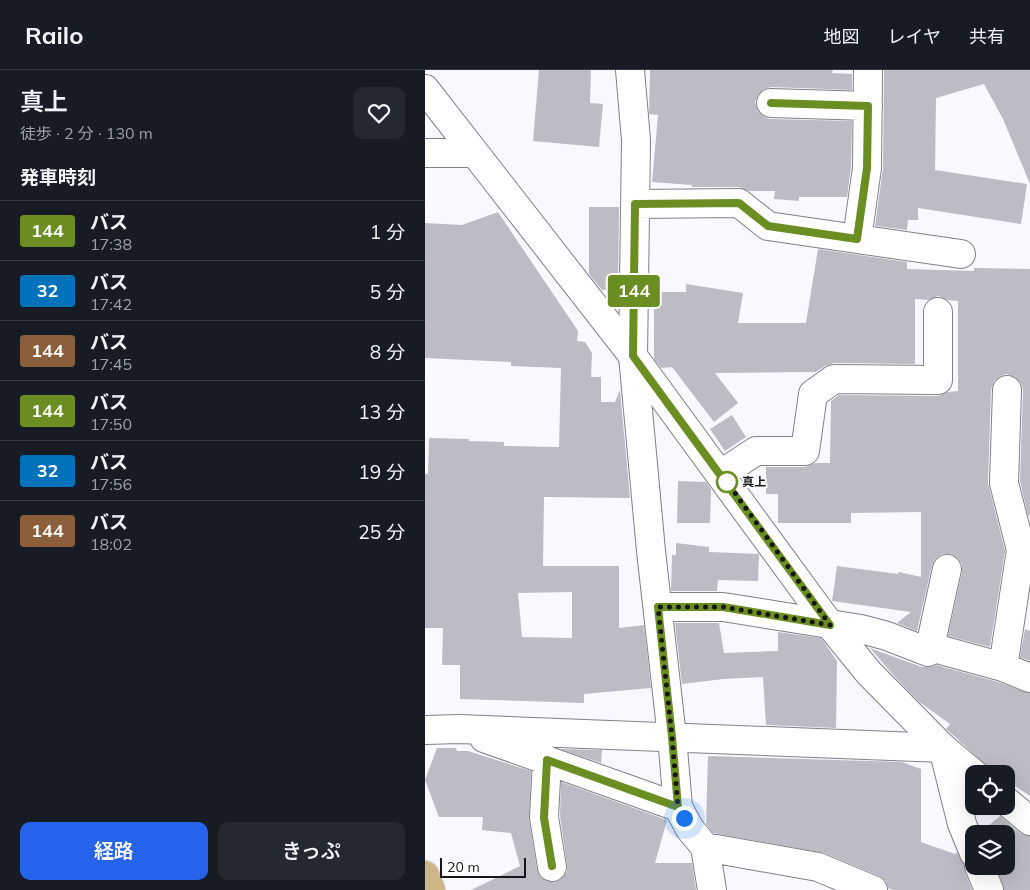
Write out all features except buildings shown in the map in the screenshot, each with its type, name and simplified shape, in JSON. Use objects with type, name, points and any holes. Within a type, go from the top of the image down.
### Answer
[{"type":"main road","points":[[425,876],[431,890]]},
{"type":"street","points":[[630,70],[636,140],[633,356],[678,807],[690,828],[705,847],[713,890]]},
{"type":"street","points":[[857,239],[867,168],[868,70]]},
{"type":"street","points":[[425,89],[633,356],[830,625],[869,673],[943,748],[965,766]]},
{"type":"street","points":[[771,103],[868,106]]},
{"type":"street","points":[[425,153],[473,153]]},
{"type":"street","points":[[635,204],[739,203],[768,226],[961,254]]},
{"type":"street","points":[[721,474],[755,451],[805,451],[813,394],[834,379],[938,380],[938,312]]},
{"type":"street","points":[[1003,666],[1021,550],[1004,483],[1007,390]]},
{"type":"street","points":[[658,607],[723,607],[861,629],[887,636],[928,652],[947,569]]},
{"type":"street","points":[[930,647],[1003,666],[1030,678]]},
{"type":"street","points":[[425,730],[459,728],[943,748]]},
{"type":"street","points":[[459,728],[678,807]]},
{"type":"street","points":[[943,748],[961,824],[965,833]]},
{"type":"street","points":[[547,760],[544,818],[552,866]]},
{"type":"street","points":[[1015,808],[1030,821]]},
{"type":"street","points":[[705,847],[818,868],[873,890]]},
{"type":"street","points":[[983,875],[989,890]]},
{"type":"bus line","name":"144","points":[[552,866],[544,818],[547,760],[678,807],[658,607],[723,607],[830,625],[633,356],[635,204],[739,203],[768,226],[857,239],[867,168],[868,106],[771,103]]},
{"type":"place","name":"真上","points":[[727,482]]},
{"type":"route","points":[[684,818],[678,807],[658,607],[723,607],[830,625],[727,482]]}]
